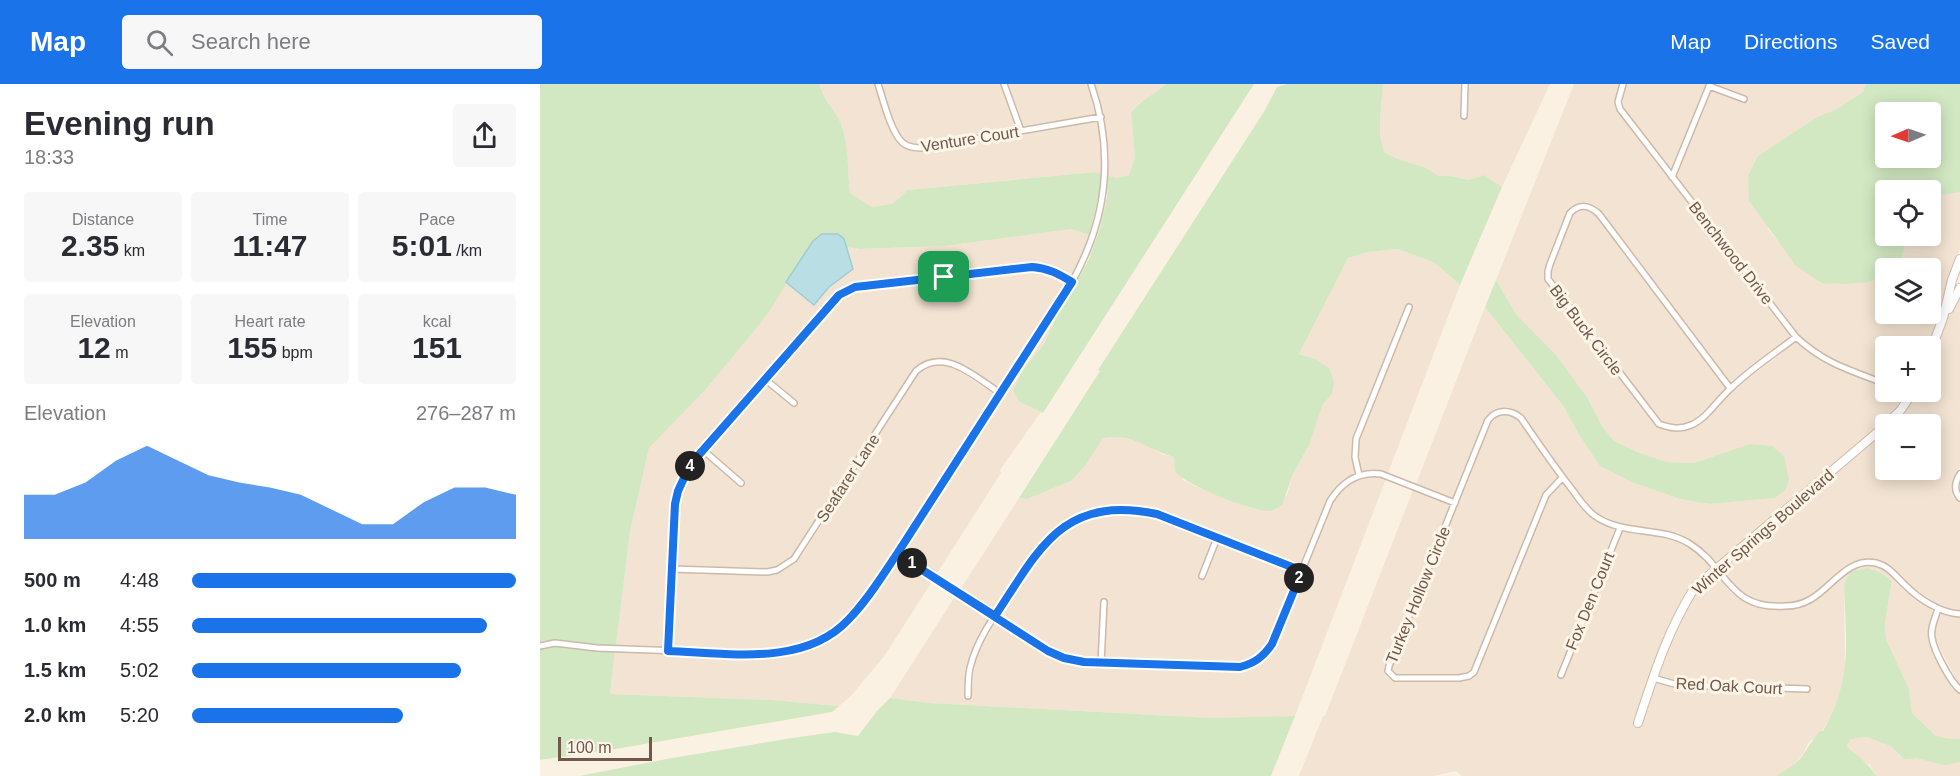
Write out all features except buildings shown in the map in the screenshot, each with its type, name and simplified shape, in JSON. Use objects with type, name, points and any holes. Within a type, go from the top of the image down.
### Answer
[{"type":"street","name":"Venture Court","points":[[878,84],[896,135],[904,144],[913,147],[922,148],[1101,117]]},
{"type":"street","points":[[1004,84],[1021,131]]},
{"type":"street","points":[[540,646],[555,644],[763,654],[814,644],[848,621],[897,554],[1072,282],[1085,258],[1103,197],[1105,158],[1101,117],[1091,84]]},
{"type":"street","points":[[1464,116],[1465,84]]},
{"type":"street","name":"Benchwood Drive","points":[[1623,84],[1618,102],[1620,110],[1796,337],[1828,362],[1875,380]]},
{"type":"street","points":[[1672,177],[1710,85],[1744,99]]},
{"type":"street","name":"Big Buck Circle","points":[[1730,388],[1599,214],[1587,206],[1581,205],[1574,209],[1570,213],[1550,264],[1548,279],[1659,424],[1670,428],[1688,427],[1698,422],[1730,388],[1796,337]]},
{"type":"street","points":[[1936,336],[1960,259]]},
{"type":"street","points":[[668,651],[675,504],[678,491],[690,465],[839,295],[855,287],[1032,267],[1056,272],[1072,282]]},
{"type":"street","points":[[1943,318],[1960,288]]},
{"type":"street","points":[[1359,475],[1355,457],[1356,439],[1409,307]]},
{"type":"street","name":"Seafarer Lane","points":[[672,569],[767,572],[777,570],[794,560],[916,371],[928,362],[939,360],[952,363],[1000,393]]},
{"type":"street","points":[[766,380],[794,403]]},
{"type":"street","name":"Turkey Hollow Circle","points":[[1505,411],[1521,418],[1563,478],[1546,495],[1474,672],[1459,678],[1395,678],[1388,671],[1389,666],[1488,420],[1497,412],[1505,411]]},
{"type":"street","name":"Winter Springs Boulevard","points":[[1638,723],[1680,610],[1695,587],[1875,434]]},
{"type":"street","points":[[703,450],[741,483]]},
{"type":"street","points":[[897,554],[1048,651],[1064,658],[1101,663],[1240,667],[1250,664],[1265,654],[1272,644],[1330,501],[1345,482],[1371,472],[1455,503]]},
{"type":"street","points":[[1960,474],[1955,487],[1956,494],[1960,498]]},
{"type":"street","points":[[1563,478],[1584,506],[1595,515],[1620,528],[1676,535],[1693,545],[1716,568],[1731,588],[1755,603],[1785,606],[1809,601],[1848,568],[1863,563],[1876,563],[1889,569],[1906,587],[1938,609],[1960,614]]},
{"type":"street","points":[[968,696],[970,669],[982,635],[1042,546],[1058,530],[1096,513],[1116,509],[1157,514],[1302,571]]},
{"type":"street","name":"Fox Den Court","points":[[1561,675],[1620,528]]},
{"type":"street","points":[[1202,576],[1217,538]]},
{"type":"street","points":[[1101,663],[1104,602]]},
{"type":"street","points":[[1938,609],[1931,637],[1949,675],[1960,690]]},
{"type":"street","name":"Red Oak Court","points":[[1653,678],[1678,685],[1807,689]]},
{"type":"shaded area","points":[[819,84],[874,84],[893,136],[901,146],[912,150],[922,151],[1098,121],[1101,174],[1094,172],[908,190],[892,204],[872,207],[850,193],[848,173],[829,103]]},
{"type":"shaded area","points":[[881,84],[1000,84],[1016,128],[922,145],[914,144],[906,141],[899,134]]},
{"type":"shaded area","points":[[1008,84],[1087,84],[1097,115],[1024,127]]},
{"type":"shaded area","points":[[1095,84],[1166,84],[1139,103],[1131,113],[1135,157],[1129,175],[1117,178],[1108,176],[1109,157],[1105,120]]},
{"type":"shaded area","points":[[1383,84],[1461,84],[1460,119],[1467,119],[1469,84],[1550,84],[1502,187],[1484,175],[1469,180],[1439,176],[1426,168],[1384,152],[1380,135]]},
{"type":"shaded area","points":[[1574,84],[1619,84],[1614,103],[1617,111],[1791,337],[1731,383],[1602,212],[1587,202],[1571,207],[1546,263],[1545,280],[1656,426],[1668,431],[1680,431],[1700,425],[1733,390],[1796,342],[1826,364],[1875,383],[1875,402],[1902,402],[1892,414],[1875,414],[1875,430],[1716,564],[1696,543],[1677,532],[1621,525],[1597,513],[1565,476],[1524,416],[1508,407],[1495,409],[1485,419],[1453,498],[1416,484],[1485,307],[1564,407],[1600,466],[1631,482],[1680,499],[1709,504],[1775,498],[1786,491],[1733,450],[1694,463],[1667,462],[1637,452],[1613,440],[1602,426],[1587,397],[1556,355],[1516,314],[1496,280]]},
{"type":"shaded area","points":[[1626,84],[1706,84],[1671,169],[1623,108]]},
{"type":"shaded area","points":[[1714,84],[1866,84],[1863,92],[1837,109],[1817,117],[1758,156],[1768,229],[1783,247],[1870,282],[1875,280],[1875,324],[1937,324],[1933,336],[1875,336],[1875,376],[1830,359],[1799,335],[1676,176],[1711,90],[1745,103],[1748,98]]},
{"type":"shaded area","points":[[1960,192],[1960,249],[1949,279],[1941,313],[1941,258],[1901,258],[1905,246],[1941,246],[1941,195]]},
{"type":"shaded area","points":[[1582,209],[1591,211],[1596,216],[1726,388],[1695,419],[1680,425],[1671,425],[1661,421],[1554,283],[1551,272],[1553,265],[1573,215]]},
{"type":"shaded area","points":[[1071,229],[1089,235],[1082,257],[1070,278],[1057,269],[1032,264],[855,284],[836,293],[698,450],[679,478],[671,504],[665,647],[616,645],[630,532],[649,448],[705,389],[767,315],[786,282],[814,305],[829,287],[853,269],[846,247],[860,249],[945,246]]},
{"type":"shaded area","points":[[1398,249],[1435,263],[1460,285],[1388,473],[1371,469],[1362,471],[1358,449],[1359,440],[1414,305],[1407,303],[1352,438],[1351,450],[1355,473],[1334,488],[1326,500],[1299,566],[1159,511],[1116,506],[1094,510],[1056,528],[1039,545],[994,612],[960,590],[1019,498],[1027,499],[1071,481],[1103,437],[1118,436],[1145,444],[1161,454],[1175,457],[1183,480],[1248,507],[1270,511],[1287,495],[1293,474],[1310,443],[1323,404],[1332,394],[1315,359],[1299,354],[1348,258],[1368,252]]},
{"type":"shaded area","points":[[1032,270],[1054,275],[1067,283],[999,389],[953,360],[939,357],[927,359],[913,370],[791,557],[776,567],[767,568],[676,566],[681,492],[693,467],[703,455],[741,487],[746,483],[708,449],[766,384],[794,407],[799,403],[771,379],[842,297],[856,290]]},
{"type":"shaded area","points":[[1960,295],[1960,467],[1951,488],[1953,496],[1960,503],[1960,611],[1939,606],[1909,585],[1892,567],[1877,560],[1861,560],[1847,565],[1816,592],[1799,601],[1771,603],[1757,600],[1743,593],[1734,586],[1721,569],[1875,438],[1875,480],[1941,480],[1941,414],[1899,414],[1909,402],[1941,402],[1941,336]]},
{"type":"shaded area","points":[[1061,306],[1044,344],[1023,370],[1020,402],[1041,412],[1000,470],[1001,473],[936,575],[902,553]]},
{"type":"shaded area","points":[[939,363],[951,366],[995,394],[892,554],[845,619],[825,635],[812,641],[779,649],[763,651],[672,648],[675,572],[767,575],[779,573],[796,562],[919,373],[930,365]]},
{"type":"shaded area","points":[[1498,415],[1510,415],[1518,420],[1558,478],[1542,494],[1471,670],[1459,675],[1396,675],[1392,671],[1392,666],[1491,422]]},
{"type":"shaded area","points":[[1371,476],[1386,479],[1295,716],[1210,718],[930,703],[890,698],[956,595],[990,617],[971,651],[966,669],[964,699],[971,699],[978,653],[996,621],[1046,654],[1083,665],[1239,670],[1251,667],[1267,657],[1275,645],[1333,503],[1348,484]]},
{"type":"shaded area","points":[[1562,483],[1581,508],[1592,517],[1615,529],[1556,677],[1563,679],[1622,531],[1674,538],[1690,547],[1711,568],[1692,586],[1677,609],[1648,680],[1634,725],[1640,727],[1655,683],[1678,688],[1810,692],[1810,686],[1679,682],[1657,676],[1684,611],[1698,589],[1716,573],[1728,590],[1739,599],[1754,606],[1785,610],[1811,603],[1850,571],[1863,566],[1876,566],[1887,572],[1904,590],[1933,611],[1928,628],[1928,638],[1945,676],[1952,688],[1960,695],[1960,739],[1935,735],[1912,713],[1909,689],[1886,639],[1885,623],[1892,582],[1844,585],[1845,669],[1841,691],[1822,731],[1808,743],[1803,754],[1793,765],[1776,776],[1462,776],[1456,771],[1433,776],[1299,776],[1323,716],[1325,716],[1413,490],[1450,504],[1385,665],[1384,673],[1395,681],[1459,681],[1471,679],[1478,673],[1549,496]]},
{"type":"shaded area","points":[[1137,513],[1156,517],[1213,540],[1198,578],[1205,580],[1219,542],[1297,573],[1268,643],[1262,652],[1249,661],[1239,664],[1105,660],[1107,599],[1101,599],[1098,659],[1066,655],[1050,648],[1000,615],[1045,548],[1061,533],[1097,516]]},
{"type":"shaded area","points":[[898,558],[933,580],[885,655],[851,696],[839,706],[772,700],[610,694],[615,651],[762,657],[794,653],[815,647],[829,640],[851,623]]},
{"type":"shaded area","points":[[1940,613],[1960,617],[1960,686],[1935,637]]},
{"type":"shaded area","points":[[1867,737],[1890,746],[1901,757],[1944,764],[1960,762],[1960,776],[1876,776],[1870,765],[1861,760],[1847,746],[1851,739]]},
{"type":"green space","points":[[540,84],[819,84],[843,130],[850,193],[872,207],[892,204],[908,190],[1095,172],[1101,174],[1099,196],[1089,235],[1071,229],[945,246],[860,249],[846,247],[844,239],[813,241],[767,315],[705,390],[649,448],[630,532],[616,645],[603,645],[603,651],[615,651],[610,694],[772,700],[839,706],[832,712],[540,760]]},
{"type":"green space","points":[[1166,84],[1254,84],[1043,413],[1020,402],[1013,391],[1023,370],[1044,344],[1061,306],[1089,259],[1100,228],[1107,197],[1108,176],[1117,178],[1129,175],[1135,157],[1131,113],[1139,104]]},
{"type":"green space","points":[[1288,84],[1383,84],[1380,135],[1384,152],[1426,168],[1439,176],[1469,180],[1484,175],[1502,187],[1460,285],[1435,263],[1398,249],[1368,252],[1348,258],[1299,354],[1315,359],[1329,368],[1334,382],[1332,394],[1323,404],[1310,443],[1293,474],[1282,505],[1274,510],[1249,507],[1204,490],[1175,471],[1174,457],[1132,440],[1114,437],[1103,438],[1085,466],[1071,481],[1027,499],[1019,498],[1100,371],[1098,370],[1265,110],[1277,87]]},
{"type":"green space","points":[[1866,84],[1960,84],[1960,192],[1941,195],[1941,180],[1875,180],[1875,246],[1905,246],[1901,258],[1875,258],[1875,280],[1870,282],[1822,283],[1796,266],[1749,201],[1748,176],[1758,156],[1817,117],[1837,109],[1863,92]]},
{"type":"green space","points":[[1496,280],[1516,314],[1556,355],[1587,397],[1602,426],[1613,440],[1637,452],[1667,462],[1694,463],[1750,444],[1772,446],[1784,456],[1789,480],[1785,491],[1775,498],[1709,504],[1680,499],[1631,482],[1600,466],[1564,407],[1485,307]]},
{"type":"green space","points":[[1867,568],[1881,573],[1892,581],[1885,623],[1886,639],[1909,689],[1912,713],[1935,735],[1960,739],[1960,762],[1944,765],[1916,758],[1904,759],[1890,746],[1867,737],[1851,739],[1847,746],[1876,776],[1776,776],[1800,759],[1820,731],[1823,731],[1833,712],[1846,660],[1844,585],[1850,572]]},
{"type":"green space","points":[[890,698],[930,703],[1210,718],[1295,716],[1271,776],[579,776],[792,738],[835,732],[858,736]]},
{"type":"water","points":[[822,234],[838,234],[844,239],[853,269],[829,287],[814,305],[786,282],[813,241]]},
{"type":"route","points":[[944,277],[855,287],[839,295],[690,465],[682,480],[675,504],[668,651],[763,654],[793,650],[814,644],[837,631],[848,621],[897,554],[1048,651],[1064,658],[1101,663],[1240,667],[1257,661],[1272,644],[1302,571],[1157,514],[1116,509],[1096,513],[1058,530],[1042,546],[995,616],[897,554],[1072,282],[1056,272],[1032,267],[944,277]]}]
